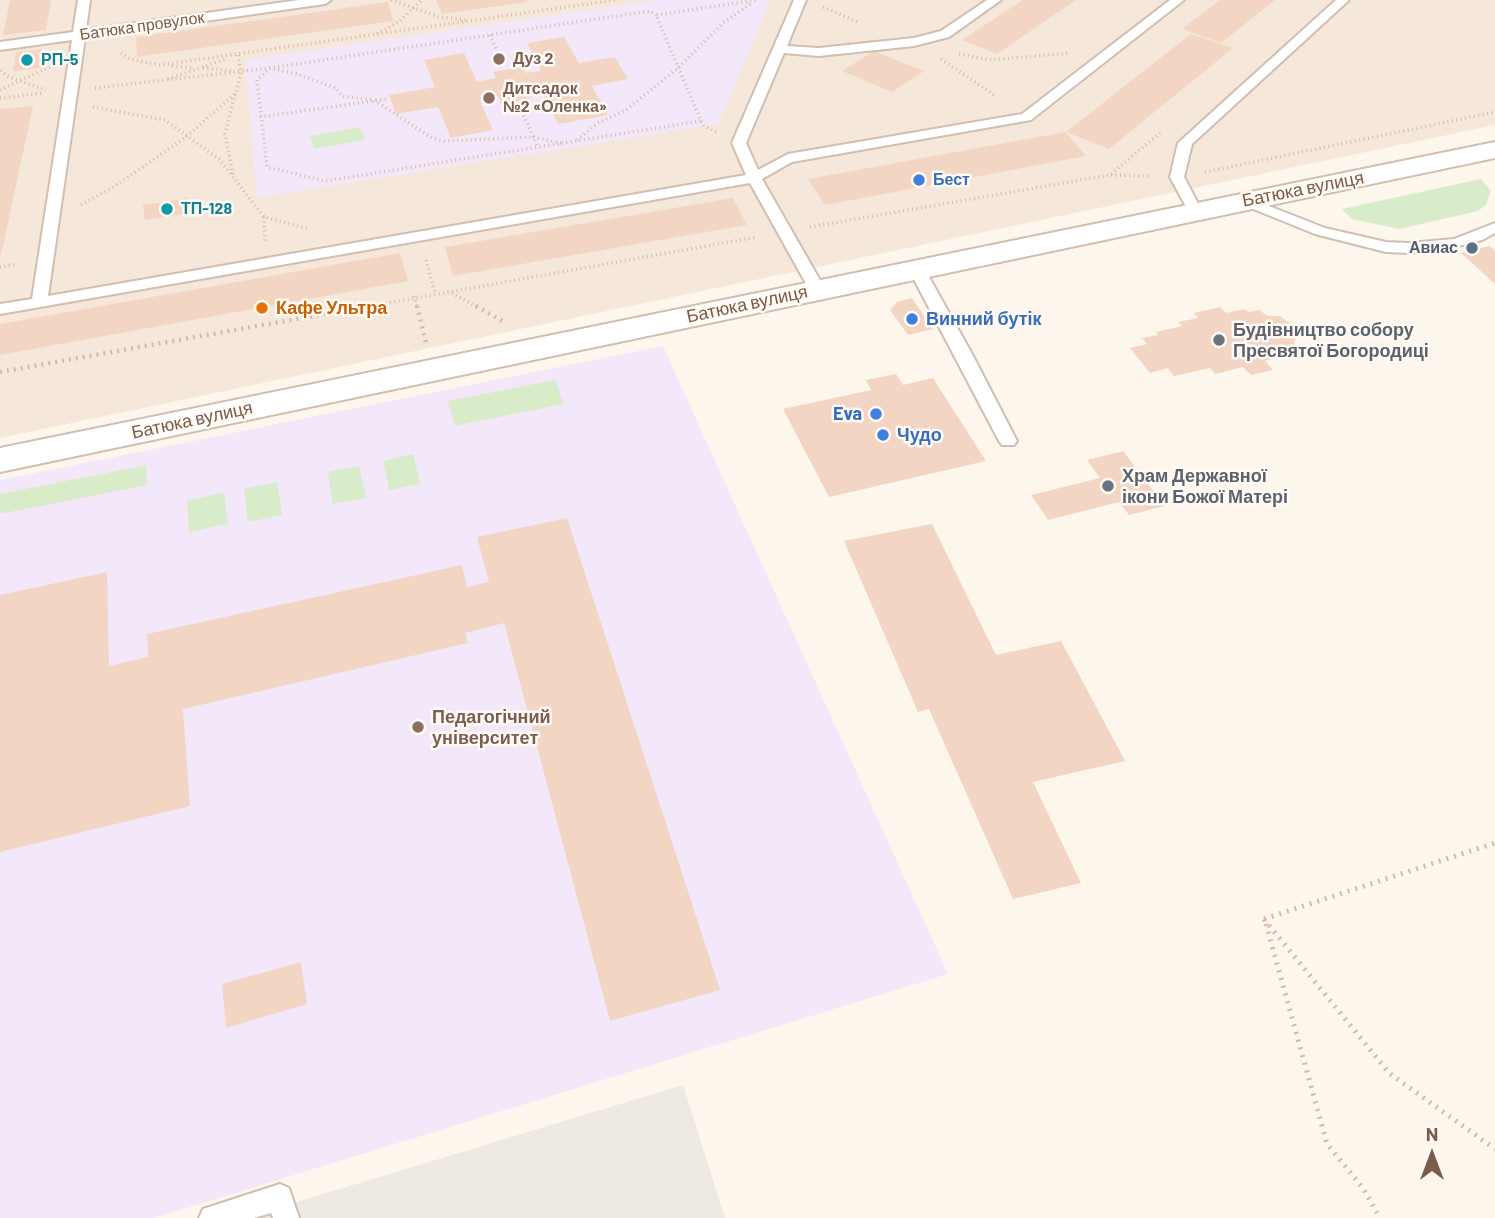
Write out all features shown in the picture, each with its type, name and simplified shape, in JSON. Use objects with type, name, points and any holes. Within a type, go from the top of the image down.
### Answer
[{"type":"street","name":"Батюка вулиця","points":[[0,460],[1495,150]]},
{"type":"lane","points":[[39,302],[84,0]]},
{"type":"lane","name":"Батюка провулок","points":[[0,46],[77,44],[325,0]]},
{"type":"lane","points":[[800,0],[739,143],[754,178],[817,289]]},
{"type":"lane","points":[[778,50],[819,52],[914,41],[945,34],[995,0]]},
{"type":"lane","points":[[0,309],[754,178],[788,158],[1026,117],[1178,0]]},
{"type":"lane","points":[[1195,211],[1177,177],[1185,143],[1343,0]]},
{"type":"lane","points":[[1246,201],[1320,231],[1386,247],[1409,248],[1455,243],[1477,237],[1495,227]]},
{"type":"lane","points":[[916,268],[1008,441]]},
{"type":"lane","points":[[212,1218],[280,1197],[286,1218]]},
{"type":"path","points":[[391,0],[439,18],[478,20]]},
{"type":"path","points":[[373,36],[399,22],[422,0]]},
{"type":"path","points":[[160,65],[615,0]]},
{"type":"path","points":[[656,15],[756,0]]},
{"type":"path","points":[[576,141],[598,123],[626,110],[678,68],[723,23],[756,0]]},
{"type":"path","points":[[69,98],[161,82],[650,11],[656,15],[704,127],[739,143]]},
{"type":"path","points":[[490,35],[502,63]]},
{"type":"path","points":[[914,41],[991,60],[1118,46]]},
{"type":"path","points":[[914,41],[1026,117]]},
{"type":"path","points":[[0,90],[77,44],[107,44],[130,60],[241,72]]},
{"type":"path","points":[[161,82],[240,55]]},
{"type":"path","points":[[233,174],[225,134],[241,72],[240,55]]},
{"type":"path","points":[[270,68],[257,80],[267,167],[325,181],[701,121]]},
{"type":"path","points":[[270,68],[336,88],[342,96],[374,100],[432,138],[444,141],[533,137],[561,143]]},
{"type":"path","points":[[0,69],[7,76],[52,93],[0,98]]},
{"type":"path","points":[[0,267],[20,264],[51,222],[116,186],[186,137],[236,93]]},
{"type":"path","points":[[69,98],[165,120],[219,159],[264,217],[317,231]]},
{"type":"path","points":[[260,117],[387,99]]},
{"type":"path","points":[[518,103],[538,147]]},
{"type":"path","points":[[0,372],[414,296],[452,293],[1110,175],[1177,177],[1495,112]]},
{"type":"path","points":[[1110,175],[1163,131]]},
{"type":"path","points":[[420,237],[435,293]]},
{"type":"path","points":[[452,293],[519,331],[536,348]]},
{"type":"path","points":[[414,296],[429,355]]},
{"type":"path","points":[[1264,919],[1495,843]]},
{"type":"path","points":[[1264,919],[1389,1073],[1495,1149]]},
{"type":"path","points":[[1264,919],[1327,1144],[1363,1188],[1380,1218]]},
{"type":"shaded area","points":[[0,0],[1495,0],[1495,125],[0,438]]},
{"type":"shaded area","name":"Дитсадок №2 «Оленка»","points":[[656,0],[771,0],[718,124],[261,197],[257,194],[245,60]]},
{"type":"shaded area","name":"Педагогічний університет","points":[[663,346],[948,974],[154,1218],[0,1218],[0,480]]},
{"type":"shaded area","points":[[683,1085],[725,1218],[244,1218]]},
{"type":"green space","points":[[360,127],[365,140],[314,149],[310,136]]},
{"type":"green space","points":[[1481,179],[1491,191],[1486,205],[1478,211],[1399,229],[1352,219],[1342,209]]},
{"type":"green space","points":[[555,380],[564,404],[455,426],[448,401]]},
{"type":"green space","points":[[413,454],[420,484],[389,490],[383,461]]},
{"type":"green space","points":[[146,465],[147,485],[0,514],[0,494]]},
{"type":"green space","points":[[359,466],[366,498],[333,504],[328,472]]},
{"type":"green space","points":[[277,482],[282,515],[248,522],[244,489]]},
{"type":"green space","points":[[224,493],[228,524],[189,532],[187,500]]},
{"type":"building","points":[[10,0],[51,0],[46,30],[3,35]]},
{"type":"building","points":[[436,0],[527,0],[527,2],[442,14]]},
{"type":"building","points":[[1023,0],[1076,0],[997,54],[962,40]]},
{"type":"building","points":[[1220,0],[1275,0],[1221,43],[1182,29]]},
{"type":"building","points":[[388,2],[393,21],[137,57],[136,37]]},
{"type":"building","points":[[1191,34],[1233,48],[1109,149],[1066,132]]},
{"type":"building","points":[[564,37],[579,63],[615,57],[628,79],[592,86],[608,115],[558,124],[541,91],[529,93],[532,98],[501,104],[498,96],[479,99],[493,130],[451,138],[438,107],[396,114],[389,95],[435,87],[424,60],[464,53],[477,82],[496,78],[493,72],[522,67],[526,73],[541,71],[527,43]]},
{"type":"building","name":"РП-5","points":[[42,49],[39,68],[13,71],[16,52]]},
{"type":"building","points":[[874,51],[924,71],[892,92],[842,71]]},
{"type":"building","points":[[33,106],[1,255],[0,255],[0,109]]},
{"type":"building","points":[[1065,132],[1086,156],[825,205],[808,179]]},
{"type":"building","name":"ТП-128","points":[[189,198],[190,213],[145,220],[143,205]]},
{"type":"building","points":[[733,198],[747,225],[453,276],[445,247]]},
{"type":"building","points":[[1490,246],[1495,251],[1495,284],[1461,253]]},
{"type":"building","points":[[400,253],[408,281],[0,355],[0,324]]},
{"type":"building","name":"Винний бутік","points":[[912,298],[933,329],[908,335],[890,310],[897,302]]},
{"type":"building","name":"Будівництво собору Пресвятої Богородиці","points":[[1220,307],[1226,313],[1244,309],[1249,312],[1259,310],[1268,316],[1280,316],[1300,331],[1294,342],[1298,349],[1288,355],[1265,361],[1273,370],[1251,375],[1243,367],[1215,374],[1210,368],[1174,376],[1168,368],[1150,373],[1130,348],[1147,344],[1142,338],[1158,335],[1156,332],[1182,326],[1178,322],[1198,318],[1194,313]]},
{"type":"building","name":"Чудо","points":[[896,374],[903,385],[933,378],[986,461],[829,497],[783,409],[871,390],[866,380]]},
{"type":"building","name":"Храм Державної ікони Божої Матері","points":[[1123,451],[1165,506],[1129,515],[1119,502],[1048,520],[1031,495],[1100,478],[1087,460]]},
{"type":"building","points":[[567,518],[720,990],[610,1021],[504,623],[465,633],[468,643],[183,709],[190,806],[0,852],[0,595],[107,572],[109,666],[148,657],[147,634],[462,565],[467,587],[489,582],[477,537]]},
{"type":"building","points":[[932,524],[996,655],[1061,641],[1125,761],[1033,782],[1081,883],[1013,899],[929,709],[918,712],[844,541]]},
{"type":"building","points":[[301,962],[307,1004],[226,1028],[222,984]]},
{"type":"place","name":"Дуз 2","points":[[499,59]]},
{"type":"place","name":"РП-5","points":[[27,60]]},
{"type":"place","name":"Дитсадок №2 «Оленка»","points":[[489,98]]},
{"type":"place","name":"Бест","points":[[919,180]]},
{"type":"place","name":"ТП-128","points":[[167,209]]},
{"type":"place","name":"Авиас","points":[[1472,248]]},
{"type":"place","name":"Кафе Ультра","points":[[262,308]]},
{"type":"place","name":"Винний бутік","points":[[912,319]]},
{"type":"place","name":"Будівництво собору Пресвятої Богородиці","points":[[1219,340]]},
{"type":"place","name":"Eva","points":[[876,414]]},
{"type":"place","name":"Чудо","points":[[883,435]]},
{"type":"place","name":"Храм Державної ікони Божої Матері","points":[[1108,486]]},
{"type":"place","name":"Педагогічний університет","points":[[418,727]]}]
